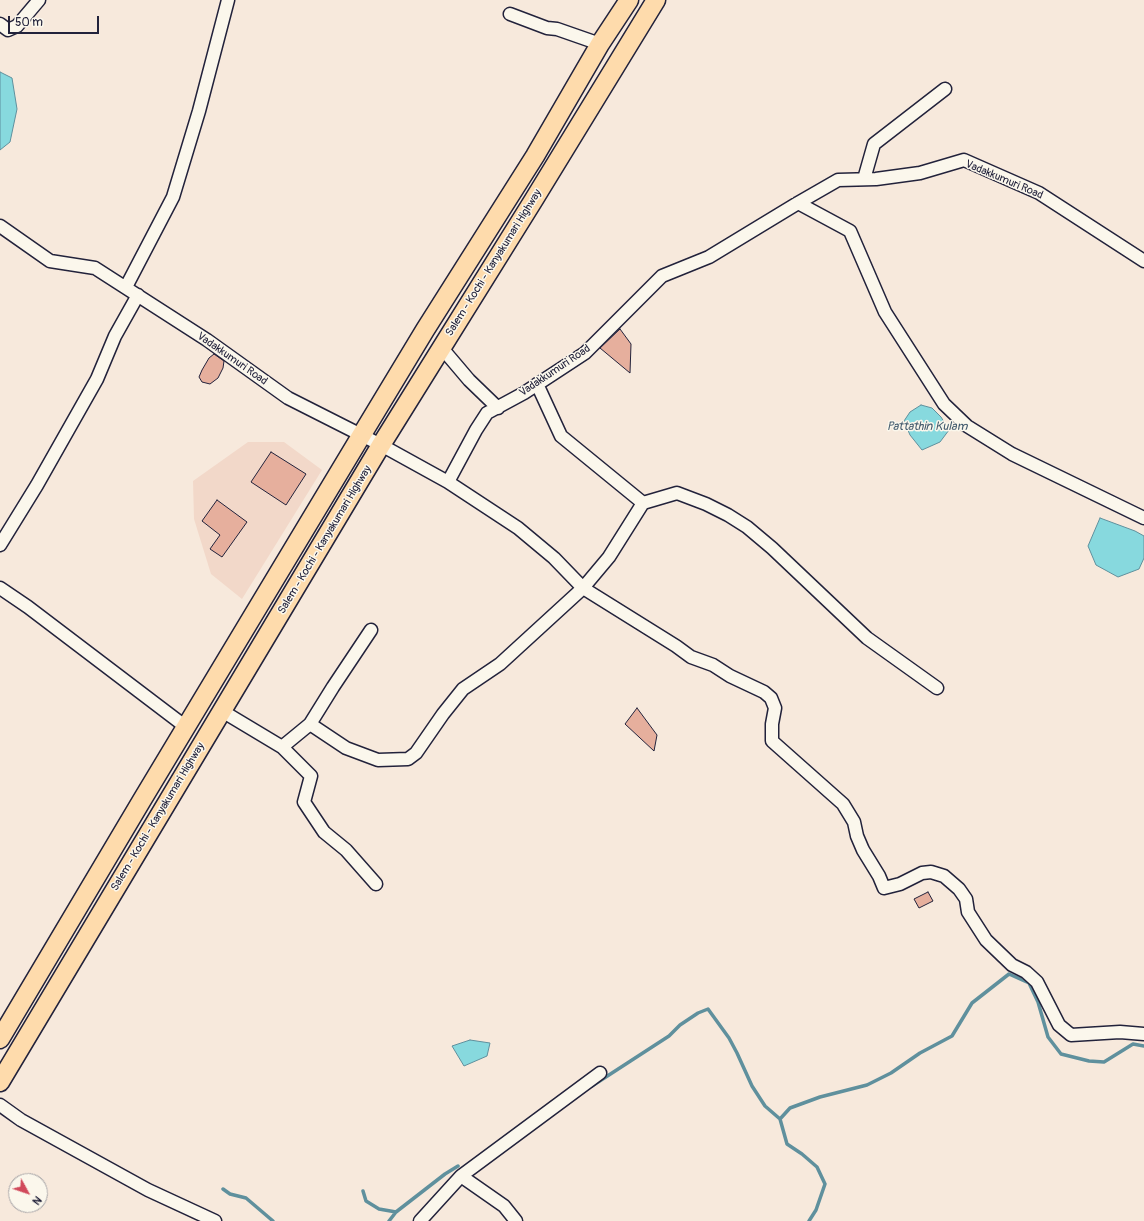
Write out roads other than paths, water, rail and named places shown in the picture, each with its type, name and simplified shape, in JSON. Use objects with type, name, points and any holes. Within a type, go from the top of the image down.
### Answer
[{"type":"highway","name":"Salem - Kochi - Kanyakumari Highway","points":[[0,1040],[425,330],[535,156],[600,44],[629,0]]},
{"type":"highway","name":"Salem - Kochi - Kanyakumari Highway","points":[[0,1082],[441,347],[533,201],[656,0]]},
{"type":"street","points":[[0,24],[8,30],[17,26],[39,0]]},
{"type":"street","points":[[126,288],[173,197],[199,111],[228,0]]},
{"type":"street","points":[[510,14],[547,28],[557,29],[600,44]]},
{"type":"street","points":[[864,179],[874,144],[945,89]]},
{"type":"street","name":"Vadakkumuri Road","points":[[0,226],[50,262],[95,268],[207,340],[288,398],[448,482],[476,430],[487,413],[498,408],[585,353],[662,276],[709,257],[838,180],[864,179],[920,173],[964,160],[1039,193],[1144,262]]},
{"type":"street","points":[[798,203],[850,231],[885,312],[944,404],[967,426],[1012,454],[1144,518]]},
{"type":"street","points":[[2,538],[37,485],[97,379],[115,336],[138,295]]},
{"type":"street","points":[[441,347],[469,380],[498,408]]},
{"type":"street","points":[[537,384],[561,436],[643,502]]},
{"type":"street","points":[[448,482],[518,528],[554,558],[583,588],[691,657],[713,665],[730,676],[764,692],[771,698],[775,708],[772,724],[772,741],[843,804],[854,822],[857,836],[863,850],[879,876],[884,888],[900,884],[922,873],[931,872],[944,876],[960,889],[966,899],[968,912],[986,940],[1012,965],[1026,972],[1037,982],[1059,1025],[1071,1035],[1120,1032],[1144,1034]]},
{"type":"street","points":[[310,724],[346,748],[378,760],[408,759],[416,753],[443,714],[463,689],[500,664],[583,588],[609,557],[643,502],[677,493],[706,504],[747,527],[772,548],[867,638],[936,688]]},
{"type":"street","points":[[0,588],[28,607],[186,727]]},
{"type":"street","points":[[282,748],[310,724],[371,630]]},
{"type":"street","points":[[222,711],[282,748],[311,776],[304,802],[324,832],[346,850],[376,884]]},
{"type":"street","points":[[420,1221],[461,1176],[600,1073]]},
{"type":"street","points":[[0,1105],[21,1120],[148,1190],[215,1221]]},
{"type":"street","points":[[461,1176],[504,1206],[516,1221]]},
{"type":"water","points":[[0,72],[12,78],[17,109],[10,142],[0,150]]},
{"type":"water","name":"Pattathin Kulam","points":[[921,405],[932,408],[941,417],[949,430],[940,442],[922,450],[910,435],[904,421],[910,412]]},
{"type":"water","points":[[1100,518],[1135,531],[1144,536],[1144,558],[1139,569],[1118,577],[1096,565],[1088,546]]},
{"type":"water","points":[[470,1040],[490,1043],[487,1056],[464,1066],[452,1046]]},
{"type":"waterway","points":[[809,1221],[816,1210],[825,1184],[817,1167],[787,1144],[780,1119],[790,1108],[820,1097],[867,1085],[891,1073],[920,1053],[952,1036],[972,1003],[1009,974],[1029,983],[1038,1002],[1048,1037],[1061,1054],[1089,1061],[1104,1062],[1133,1044],[1144,1046]]},
{"type":"waterway","points":[[592,1086],[669,1036],[680,1025],[698,1013],[708,1009],[729,1038],[752,1086],[765,1106],[780,1119]]},
{"type":"waterway","points":[[363,1191],[366,1201],[379,1209],[396,1212],[445,1174],[458,1166]]},
{"type":"waterway","points":[[223,1189],[230,1194],[246,1198],[273,1221]]},
{"type":"waterway","points":[[389,1221],[396,1212]]}]
